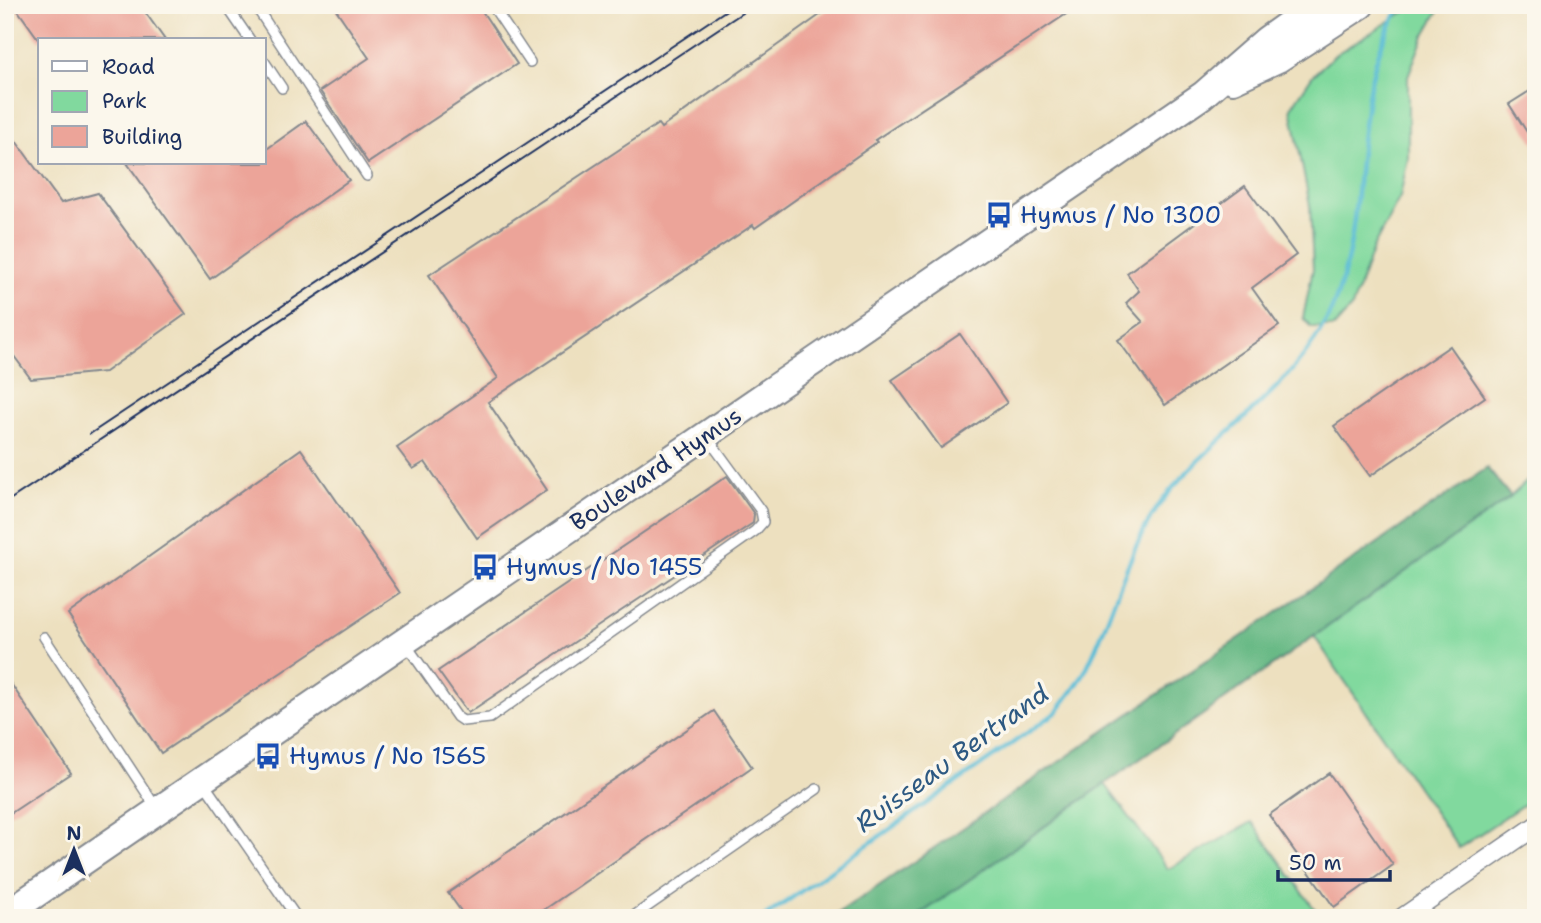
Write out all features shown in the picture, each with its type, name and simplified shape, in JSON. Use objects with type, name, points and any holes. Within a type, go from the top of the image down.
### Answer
[{"type":"street","name":"Boulevard Hymus","points":[[5,915],[1203,95],[1266,40],[1315,5]]},
{"type":"street","name":"Boulevard Hymus","points":[[1203,95],[1278,59],[1361,5]]},
{"type":"street","points":[[1402,918],[1536,826]]},
{"type":"lane","points":[[226,5],[249,38]]},
{"type":"lane","points":[[255,5],[367,176]]},
{"type":"lane","points":[[492,5],[530,62]]},
{"type":"lane","points":[[266,64],[282,88]]},
{"type":"lane","points":[[404,642],[457,716],[463,721],[491,718],[755,531],[763,522],[761,511],[706,436]]},
{"type":"lane","points":[[44,637],[158,811]]},
{"type":"lane","points":[[202,781],[297,918]]},
{"type":"lane","points":[[631,918],[817,789]]},
{"type":"green space","points":[[1416,5],[1442,5],[1423,38],[1408,76],[1408,158],[1400,197],[1373,248],[1352,307],[1334,327],[1311,327],[1303,318],[1313,269],[1310,206],[1291,108],[1313,75],[1336,54]]},
{"type":"green space","points":[[1487,468],[1511,497],[915,918],[832,918]]},
{"type":"green space","points":[[1536,473],[1536,796],[1459,848],[1314,636],[1510,497]]},
{"type":"green space","points":[[1105,784],[1168,869],[1252,822],[1321,918],[921,918],[918,915]]},
{"type":"building","points":[[14,5],[140,5],[164,38],[38,38]]},
{"type":"building","points":[[333,5],[478,5],[517,64],[368,163],[320,91],[369,58]]},
{"type":"building","points":[[834,5],[1080,5],[875,140],[877,142],[755,228],[753,225],[488,402],[547,490],[477,538],[425,462],[413,469],[397,448],[498,378],[429,275],[658,124],[661,128]]},
{"type":"building","points":[[1536,87],[1536,146],[1509,104]]},
{"type":"building","points":[[306,121],[349,180],[210,279],[128,164],[266,164],[266,150]]},
{"type":"building","points":[[5,126],[61,203],[98,193],[186,314],[105,372],[31,379],[5,344]]},
{"type":"building","points":[[1245,186],[1296,255],[1252,288],[1279,326],[1165,405],[1118,340],[1143,322],[1126,303],[1139,291],[1127,273]]},
{"type":"building","points":[[960,334],[1007,403],[941,448],[892,380]]},
{"type":"building","points":[[1450,346],[1485,397],[1370,476],[1334,426]]},
{"type":"building","points":[[301,449],[400,593],[161,753],[68,614]]},
{"type":"building","points":[[727,476],[754,514],[753,523],[468,713],[438,671]]},
{"type":"building","points":[[5,675],[71,773],[5,817]]},
{"type":"building","points":[[714,711],[752,767],[532,918],[466,918],[448,893]]},
{"type":"building","points":[[1329,773],[1393,865],[1334,907],[1269,815]]},
{"type":"waterway","name":"Ruisseau Bertrand","points":[[763,918],[1057,712],[1075,688],[1094,651],[1130,559],[1152,516],[1185,474],[1290,372],[1324,325],[1340,287],[1350,247],[1364,120],[1372,79],[1383,40],[1402,5]]},
{"type":"tram line","points":[[90,434],[734,5]]},
{"type":"tram line","points":[[5,503],[754,5]]},
{"type":"place","name":"Hymus / No 1300","points":[[999,215]]},
{"type":"place","name":"Hymus / No 1455","points":[[485,567]]},
{"type":"place","name":"Hymus / No 1565","points":[[268,756]]}]
